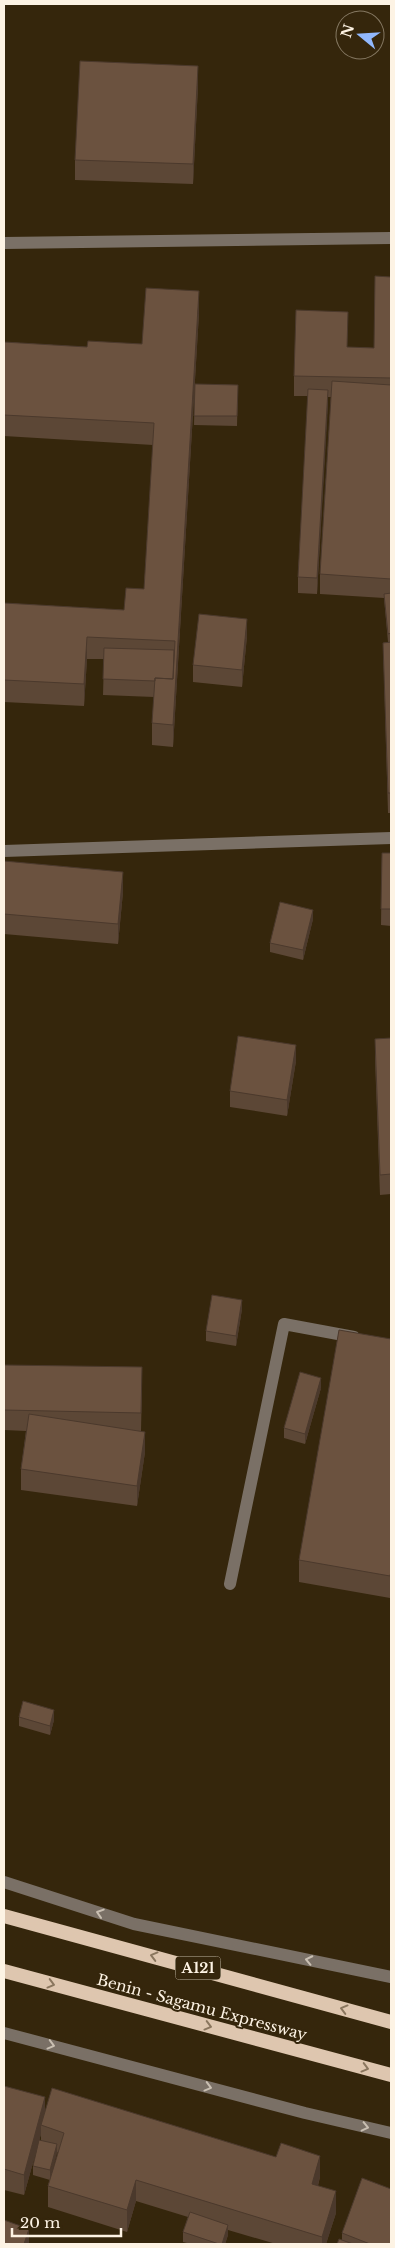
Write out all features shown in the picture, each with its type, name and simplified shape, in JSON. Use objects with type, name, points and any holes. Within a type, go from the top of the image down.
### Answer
[{"type":"highway","name":"A121","points":[[4,1916],[391,2022]]},
{"type":"highway","name":"Benin - Sagamu Expressway","points":[[4,1971],[391,2075]]},
{"type":"street","points":[[4,243],[391,238]]},
{"type":"street","points":[[4,851],[391,838]]},
{"type":"street","points":[[230,1584],[284,1324],[362,1338]]},
{"type":"street","points":[[4,1882],[134,1924],[391,1977]]},
{"type":"street","points":[[4,2033],[305,2112],[391,2132]]},
{"type":"building","points":[[80,61],[198,66],[193,164],[75,160]]},
{"type":"building","points":[[375,276],[391,277],[391,378],[294,376],[296,310],[348,312],[347,347],[374,348]]},
{"type":"building","points":[[146,288],[199,291],[173,725],[152,723],[155,678],[173,679],[175,641],[87,637],[84,684],[4,680],[4,603],[124,610],[126,588],[144,589],[154,423],[4,415],[4,342],[87,347],[88,341],[142,344]]},
{"type":"building","points":[[332,381],[391,385],[391,579],[320,574]]},
{"type":"building","points":[[195,384],[238,385],[237,416],[194,416]]},
{"type":"building","points":[[308,389],[328,390],[317,578],[298,577]]},
{"type":"building","points":[[391,593],[391,633],[388,634],[384,594]]},
{"type":"building","points":[[199,614],[247,619],[242,670],[193,665]]},
{"type":"building","points":[[391,642],[391,793],[388,793],[383,643]]},
{"type":"building","points":[[104,648],[174,650],[173,679],[155,678],[155,681],[103,679]]},
{"type":"building","points":[[382,853],[391,853],[391,909],[381,909]]},
{"type":"building","points":[[4,861],[123,872],[118,924],[4,914]]},
{"type":"building","points":[[280,902],[313,910],[303,950],[270,943]]},
{"type":"building","points":[[238,1036],[296,1045],[287,1100],[230,1091]]},
{"type":"building","points":[[391,1038],[391,1174],[380,1175],[375,1039]]},
{"type":"building","points":[[212,1295],[242,1300],[236,1336],[206,1331]]},
{"type":"building","points":[[339,1330],[391,1339],[390,1576],[299,1560]]},
{"type":"building","points":[[4,1365],[142,1367],[141,1413],[4,1410]]},
{"type":"building","points":[[300,1372],[321,1378],[305,1434],[284,1428]]},
{"type":"building","points":[[29,1414],[145,1432],[137,1486],[21,1469]]},
{"type":"building","points":[[23,1701],[54,1710],[50,1726],[19,1717]]},
{"type":"building","points":[[4,2086],[45,2097],[24,2175],[4,2169]]},
{"type":"building","points":[[52,2088],[276,2157],[281,2143],[320,2156],[312,2184],[336,2191],[322,2237],[136,2180],[127,2210],[48,2186],[64,2133],[41,2125]]},
{"type":"building","points":[[39,2140],[57,2144],[50,2170],[33,2166]]},
{"type":"building","points":[[362,2178],[391,2189],[391,2244],[370,2244],[342,2233]]},
{"type":"building","points":[[190,2212],[228,2225],[222,2244],[183,2232]]},
{"type":"building","points":[[4,2220],[29,2229],[24,2244],[4,2244]]},
{"type":"building","points":[[339,2239],[353,2244],[337,2244]]}]
